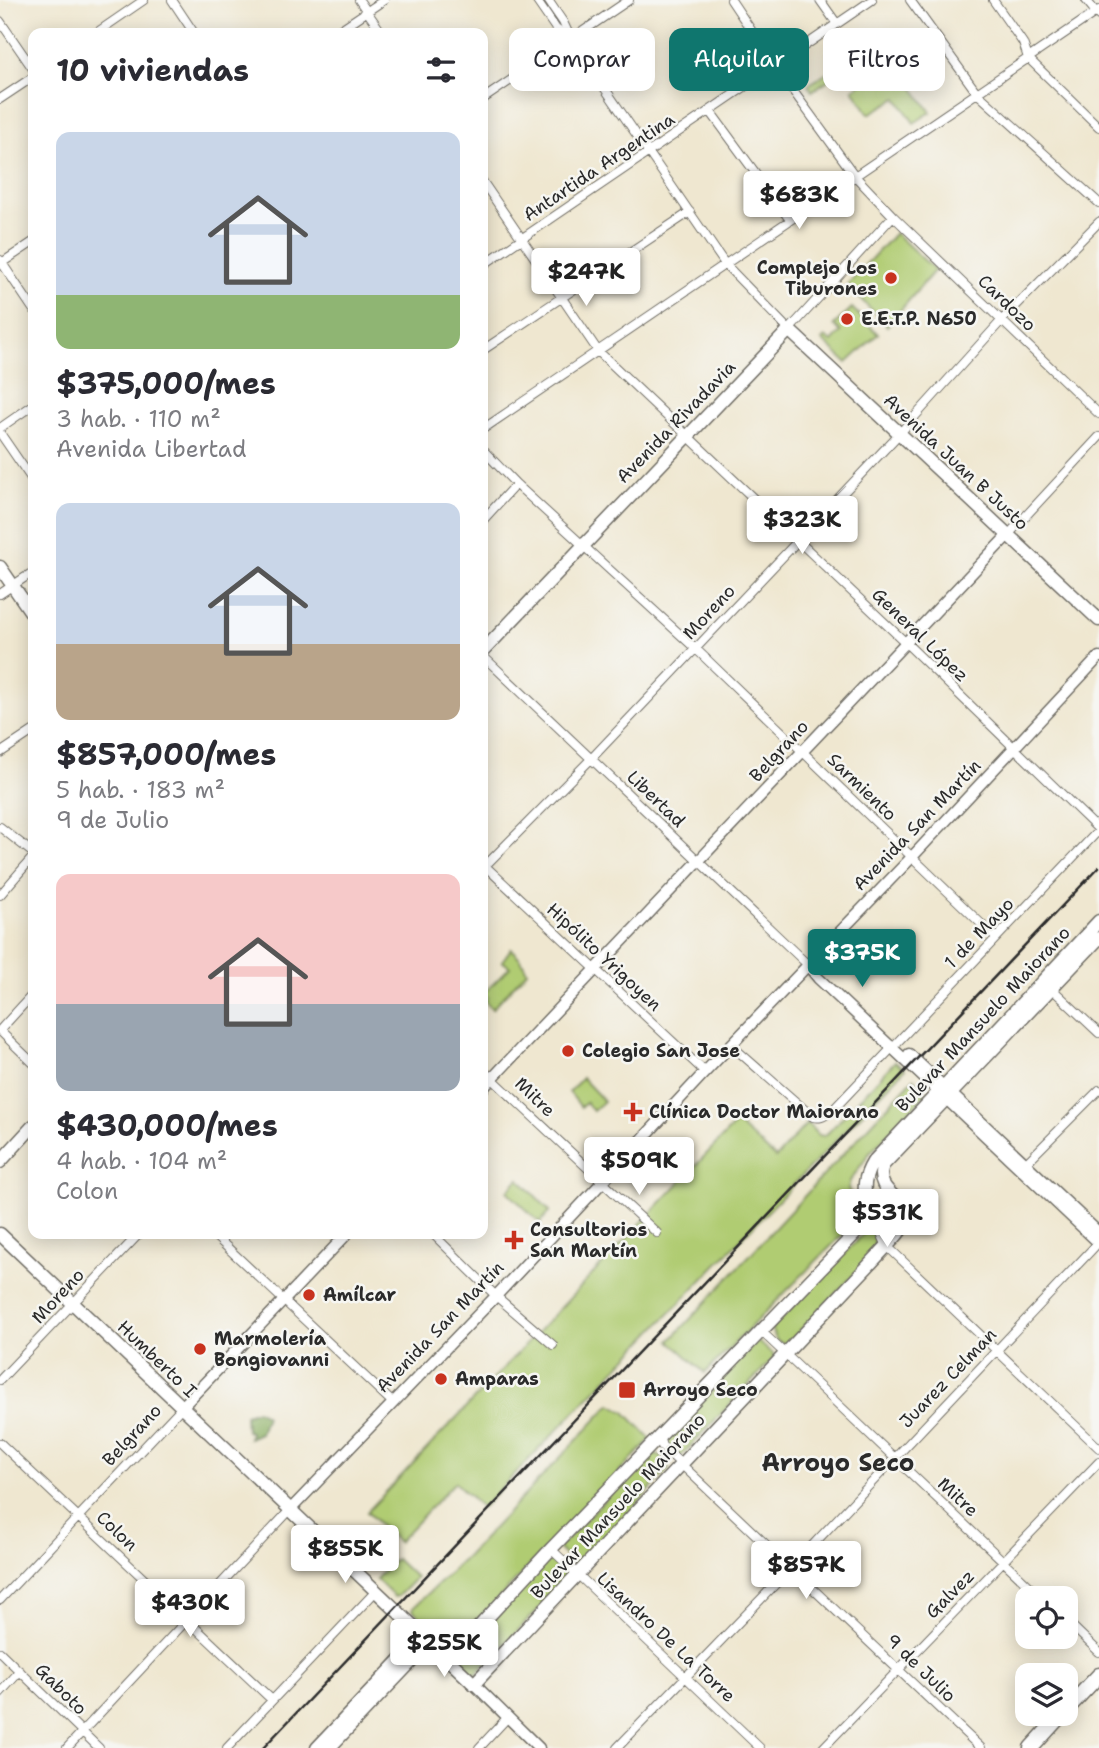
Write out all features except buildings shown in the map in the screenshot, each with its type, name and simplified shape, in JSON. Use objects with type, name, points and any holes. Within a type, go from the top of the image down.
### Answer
[{"type":"main road","name":"Avenida Juan B Justo","points":[[789,330],[1099,620]]},
{"type":"main road","name":"Avenida Rivadavia","points":[[488,646],[789,330]]},
{"type":"main road","points":[[0,567],[28,608]]},
{"type":"main road","name":"Bulevar Mansuelo Maiorano","points":[[1047,985],[1099,921]]},
{"type":"main road","name":"Bulevar Mansuelo Maiorano","points":[[865,1174],[873,1162],[945,1092],[1047,985],[1099,938]]},
{"type":"main road","name":"Bulevar Mansuelo Maiorano","points":[[886,1188],[880,1173],[883,1164],[945,1092]]},
{"type":"main road","points":[[0,1162],[28,1131]]},
{"type":"main road","points":[[861,1225],[866,1212],[865,1174]]},
{"type":"main road","points":[[864,1197],[884,1231],[891,1233],[901,1229],[906,1222],[907,1213],[902,1203],[886,1188]]},
{"type":"main road","name":"Bulevar Mansuelo Maiorano","points":[[430,1643],[463,1637],[476,1630],[861,1225],[875,1218],[876,1207],[885,1200],[897,1200]]},
{"type":"main road","name":"Bulevar Mansuelo Maiorano","points":[[474,1684],[901,1229]]},
{"type":"main road","name":"Humberto I","points":[[0,1234],[430,1643]]},
{"type":"main road","name":"Bulevar Mansuelo Maiorano","points":[[430,1643],[448,1638]]},
{"type":"main road","points":[[323,1747],[430,1643],[474,1684]]},
{"type":"main road","points":[[1078,1697],[1099,1675]]},
{"type":"main road","points":[[1038,1745],[1053,1726]]},
{"type":"street","points":[[103,28],[144,0]]},
{"type":"street","points":[[172,0],[191,28]]},
{"type":"street","points":[[359,0],[379,28]]},
{"type":"street","points":[[342,28],[384,0]]},
{"type":"street","points":[[536,0],[555,28]]},
{"type":"street","points":[[548,0],[565,28]]},
{"type":"street","points":[[587,28],[629,0]]},
{"type":"street","name":"Cardozo","points":[[731,0],[750,28]]},
{"type":"street","points":[[820,0],[837,24]]},
{"type":"street","name":"Antartida Argentina","points":[[809,43],[872,0]]},
{"type":"street","points":[[910,0],[977,93],[1099,203]]},
{"type":"street","points":[[993,0],[1023,43],[1028,58],[1099,127]]},
{"type":"street","points":[[488,426],[1098,13],[1086,0]]},
{"type":"street","points":[[0,20],[28,62]]},
{"type":"street","points":[[0,99],[28,80]]},
{"type":"street","points":[[488,96],[509,81]]},
{"type":"street","points":[[606,91],[725,264],[789,330]]},
{"type":"street","name":"Antartida Argentina","points":[[488,262],[739,91]]},
{"type":"street","name":"Cardozo","points":[[793,91],[855,176],[893,216],[1099,414]]},
{"type":"street","points":[[710,111],[790,220]]},
{"type":"street","name":"General López","points":[[488,190],[598,351],[1099,830]]},
{"type":"street","points":[[488,347],[690,212]]},
{"type":"street","name":"Avenida Rivadavia","points":[[789,330],[893,216]]},
{"type":"street","name":"Moreno","points":[[488,862],[591,759],[900,433],[1002,320],[1099,222]]},
{"type":"street","points":[[28,245],[1,262],[28,302]]},
{"type":"street","points":[[28,409],[0,430],[28,473]]},
{"type":"street","name":"Belgrano","points":[[488,1082],[1099,437]]},
{"type":"street","name":"Sarmiento","points":[[488,455],[695,649],[996,938]]},
{"type":"street","points":[[488,515],[516,484]]},
{"type":"street","points":[[0,594],[28,576]]},
{"type":"street","name":"Avenida San Martín","points":[[67,1748],[1099,657]]},
{"type":"street","name":"Libertad","points":[[488,661],[807,964]]},
{"type":"street","points":[[0,753],[28,734]]},
{"type":"street","points":[[0,827],[28,851]]},
{"type":"street","name":"1 de Mayo","points":[[731,1045],[813,1117],[824,1117],[1099,830]]},
{"type":"street","points":[[0,895],[28,861]]},
{"type":"street","name":"Hipólito Yrigoyen","points":[[488,870],[705,1072]]},
{"type":"street","points":[[807,964],[818,978],[1023,1166],[1099,1243]]},
{"type":"street","points":[[1047,985],[1099,1033]]},
{"type":"street","points":[[28,1000],[0,1030],[28,1058]]},
{"type":"street","name":"Mitre","points":[[488,1074],[657,1233]]},
{"type":"street","points":[[1023,1166],[1099,1090]]},
{"type":"street","points":[[1023,1166],[1099,1233]]},
{"type":"street","points":[[865,1174],[886,1188]]},
{"type":"street","points":[[875,1218],[887,1246],[1099,1448]]},
{"type":"street","name":"Moreno","points":[[0,1380],[134,1239]]},
{"type":"street","points":[[218,1239],[392,1402]]},
{"type":"street","name":"Belgrano","points":[[0,1600],[342,1239]]},
{"type":"street","points":[[438,1239],[496,1296],[553,1345]]},
{"type":"street","name":"Juarez Celman","points":[[617,1748],[1099,1243]]},
{"type":"street","name":"Mitre","points":[[761,1331],[1030,1586]]},
{"type":"street","name":"9 de Julio","points":[[659,1437],[662,1446],[981,1748]]},
{"type":"street","name":"Colon","points":[[0,1443],[272,1700]]},
{"type":"street","name":"Galvez","points":[[822,1748],[1099,1462]]},
{"type":"street","name":"Lisandro De La Torre","points":[[551,1549],[761,1748]]},
{"type":"street","points":[[227,1748],[376,1591]]},
{"type":"street","points":[[1078,1632],[1099,1652]]},
{"type":"street","name":"Gaboto","points":[[0,1652],[99,1748]]},
{"type":"street","points":[[0,1693],[20,1671]]},
{"type":"street","points":[[474,1684],[539,1748]]},
{"type":"street","points":[[479,1748],[508,1717]]},
{"type":"green space","points":[[823,75],[823,84],[812,91],[809,84]]},
{"type":"green space","points":[[854,91],[916,91],[931,112],[914,123],[897,98],[869,114]]},
{"type":"green space","name":"Complejo Los Tiburones","points":[[895,233],[935,270],[887,326],[847,285]]},
{"type":"green space","points":[[852,308],[878,334],[847,363],[822,340],[825,337],[832,342],[841,332],[834,325]]},
{"type":"green space","points":[[511,949],[521,959],[527,971],[492,1009],[488,1004],[488,989],[510,967],[502,961]]},
{"type":"green space","points":[[895,1061],[905,1069],[482,1508],[455,1482],[398,1542],[367,1512],[736,1123],[776,1158],[807,1123],[818,1135],[825,1136]]},
{"type":"green space","points":[[582,1078],[604,1101],[593,1111],[586,1103],[581,1107],[569,1092]]},
{"type":"green space","points":[[914,1078],[925,1088],[924,1096],[869,1154],[850,1181],[848,1189],[858,1204],[857,1220],[705,1373],[670,1341]]},
{"type":"green space","points":[[519,1179],[550,1211],[540,1223],[507,1191]]},
{"type":"green space","points":[[870,1227],[875,1231],[875,1239],[868,1260],[786,1345],[777,1341],[771,1329]]},
{"type":"green space","points":[[757,1341],[773,1354],[774,1358],[680,1457],[675,1454],[664,1439]]},
{"type":"green space","points":[[611,1404],[625,1412],[651,1439],[474,1624],[428,1625],[412,1609],[466,1557]]},
{"type":"green space","points":[[257,1410],[266,1416],[260,1433],[249,1438],[245,1414]]},
{"type":"green space","points":[[653,1455],[663,1459],[669,1469],[583,1563],[573,1564],[558,1548],[642,1461]]},
{"type":"green space","points":[[396,1559],[416,1578],[394,1597],[376,1579]]},
{"type":"green space","points":[[546,1560],[560,1567],[565,1582],[476,1674],[471,1674],[446,1647],[471,1642]]},
{"type":"railway","points":[[263,1748],[1099,867]]},
{"type":"place","name":"Complejo Los Tiburones","points":[[891,278]]},
{"type":"place","name":"E.E.T.P. N650","points":[[847,319]]},
{"type":"place","name":"Colegio San Jose","points":[[568,1051]]},
{"type":"place","name":"Clínica Doctor Maiorano","points":[[633,1112]]},
{"type":"place","name":"Consultorios San Martín","points":[[514,1240]]},
{"type":"place","name":"Amílcar","points":[[309,1295]]},
{"type":"place","name":"Marmolería Bongiovanni","points":[[200,1349]]},
{"type":"place","name":"Amparas","points":[[441,1379]]},
{"type":"place","name":"Arroyo Seco","points":[[627,1390]]},
{"type":"district","name":"Arroyo Seco","points":[[838,1463]]}]
